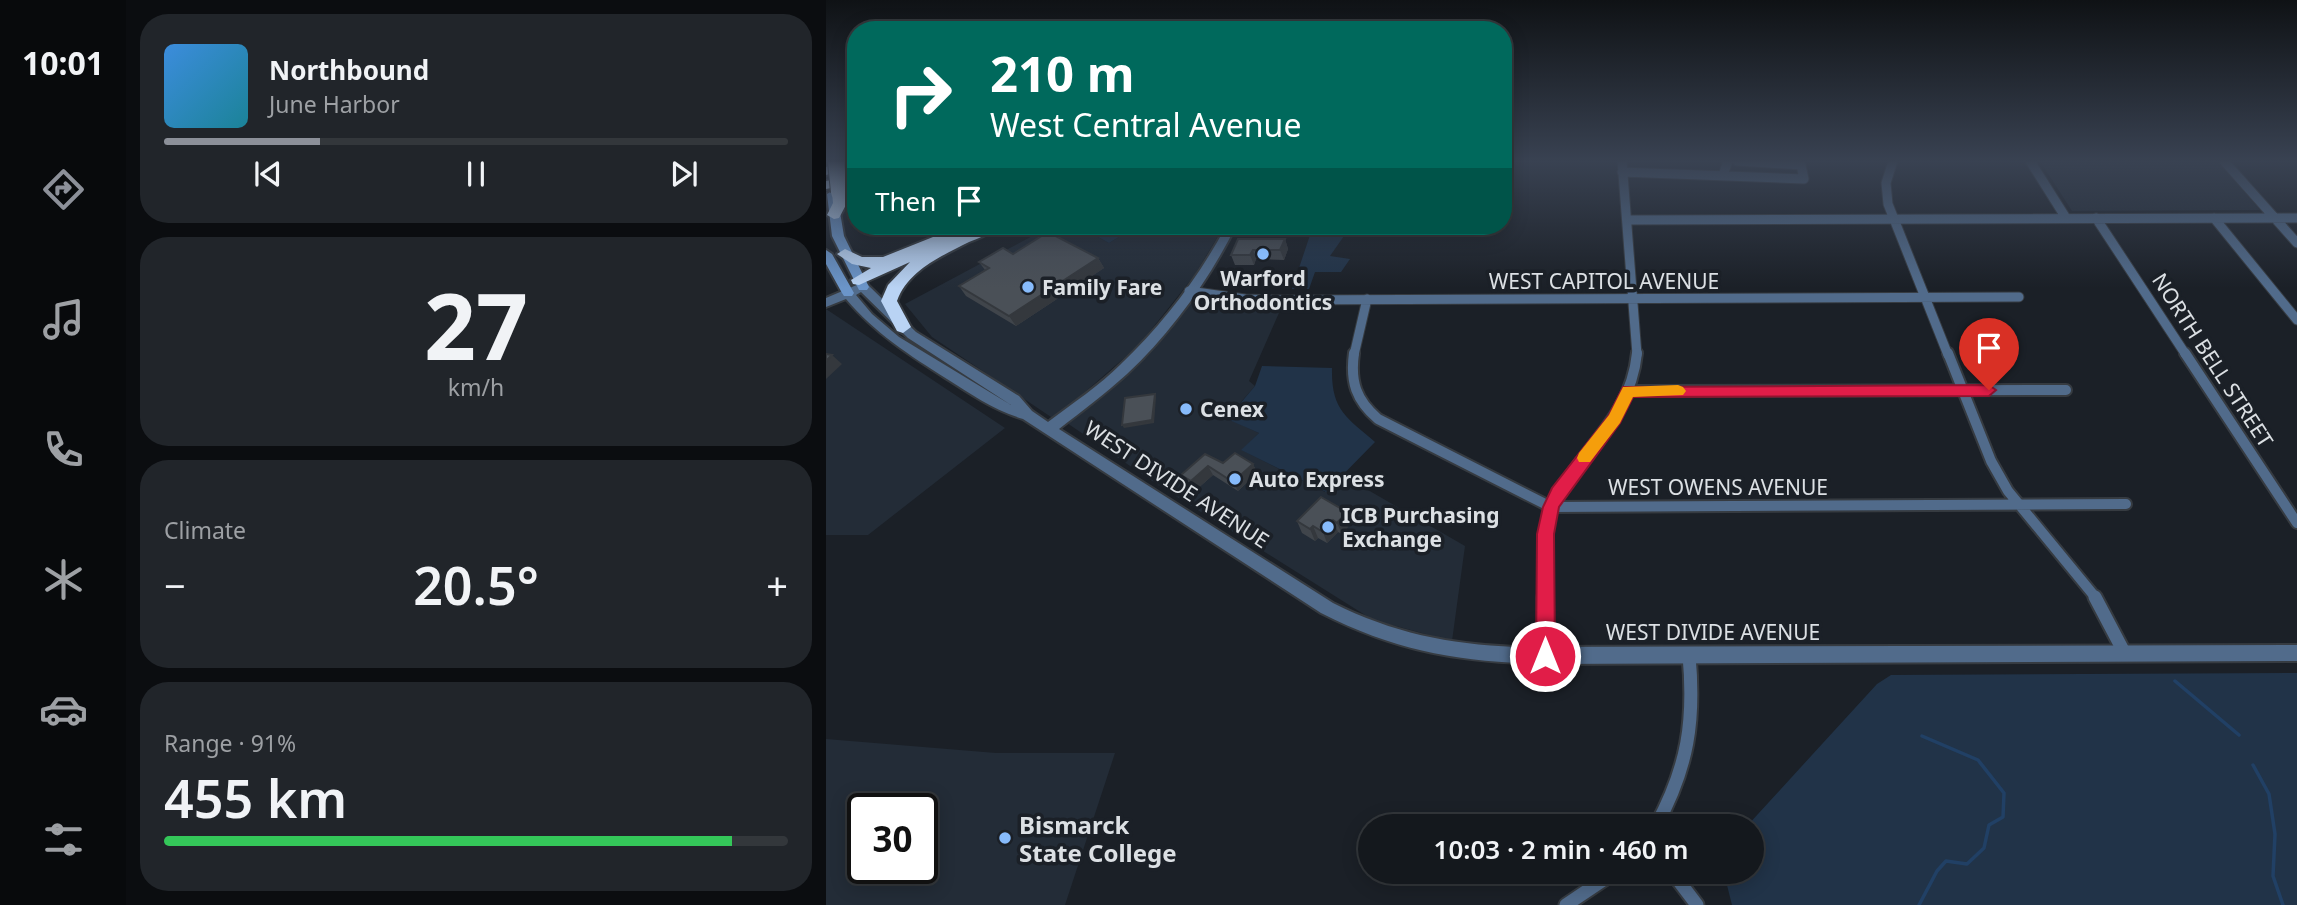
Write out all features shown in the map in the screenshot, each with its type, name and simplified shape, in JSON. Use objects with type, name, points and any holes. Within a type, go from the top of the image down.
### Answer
[{"type":"highway","points":[[834,215],[840,203]]},
{"type":"highway","points":[[853,286],[914,266],[974,235]]},
{"type":"highway","points":[[845,254],[859,263],[879,264],[947,236]]},
{"type":"highway","points":[[853,286],[947,236]]},
{"type":"highway","points":[[903,327],[890,306],[889,297],[897,282],[914,266]]},
{"type":"main road","name":"WEST DIVIDE AVENUE","points":[[834,215],[853,286]]},
{"type":"main road","name":"WEST DIVIDE AVENUE","points":[[826,260],[853,286]]},
{"type":"main road","points":[[826,275],[826,284]]},
{"type":"street","points":[[1545,656],[1546,534],[1551,507],[1558,493],[1615,418],[1628,391],[1638,352],[1625,203]]},
{"type":"street","points":[[1889,203],[1996,470],[2019,505],[2094,595],[2125,654]]},
{"type":"street","points":[[2057,203],[2066,218]]},
{"type":"street","points":[[2262,203],[2297,243]]},
{"type":"street","name":"NORTH BELL STREET","points":[[2096,218],[2297,523]]},
{"type":"street","points":[[2214,218],[2297,320]]},
{"type":"street","points":[[1627,220],[2297,218]]},
{"type":"street","points":[[1049,429],[1129,363],[1189,291],[1225,235]]},
{"type":"street","points":[[826,293],[853,286]]},
{"type":"street","points":[[826,303],[853,286]]},
{"type":"street","name":"WEST DIVIDE AVENUE","points":[[853,286],[903,327],[1014,400],[1027,415]]},
{"type":"street","name":"WEST DIVIDE AVENUE","points":[[853,286],[868,317],[895,340],[1003,408],[1027,415],[1327,608],[1390,638],[1442,650],[1483,655],[2297,653]]},
{"type":"street","name":"WEST CAPITOL AVENUE","points":[[1189,291],[1252,299],[2019,298]]},
{"type":"street","name":"WEST OWENS AVENUE","points":[[1367,299],[1350,376],[1353,391],[1365,409],[1439,451],[1551,507],[2126,505]]},
{"type":"street","points":[[1628,391],[2066,390]]},
{"type":"street","points":[[1662,814],[1679,781],[1689,745],[1693,696],[1689,655]]},
{"type":"street","points":[[1566,905],[1599,884]]},
{"type":"street","points":[[1681,884],[1697,905]]},
{"type":"shaded area","points":[[2067,203],[2254,203],[2260,210],[2072,211]]},
{"type":"shaded area","points":[[1034,235],[1094,235],[1109,243],[1122,235],[1219,235],[1194,276],[1139,345],[1054,419],[932,337],[905,304]]},
{"type":"shaded area","points":[[1094,235],[1122,235],[1109,243]]},
{"type":"shaded area","points":[[1310,235],[1345,235],[1330,256],[1350,259],[1341,272],[1315,272],[1309,289],[1292,289]]},
{"type":"shaded area","points":[[1191,300],[1282,306],[1249,381],[1255,386],[1227,418],[1259,433],[1242,450],[1325,492],[1342,475],[1465,546],[1452,641],[1373,620],[1158,485],[1067,423],[1111,390],[1140,363]]},
{"type":"shaded area","points":[[826,309],[1005,428],[868,535],[826,535]]},
{"type":"shaded area","points":[[1262,366],[1332,368],[1334,394],[1342,411],[1375,442],[1326,492],[1241,450],[1259,433],[1227,419],[1255,386]]},
{"type":"shaded area","points":[[2297,673],[2297,905],[1732,905],[1727,884],[1764,884],[1764,814],[1758,814],[1877,684],[1891,675]]},
{"type":"shaded area","name":"Bismarck State College","points":[[826,739],[996,753],[1115,753],[1065,905],[826,905]]},
{"type":"building","name":"Family Fare","points":[[1043,235],[1054,235],[1098,258],[1009,316],[959,286],[989,268],[979,262],[1003,248],[1013,254]]},
{"type":"building","points":[[1238,239],[1285,239],[1280,250],[1253,250],[1250,255],[1231,255]]},
{"type":"building","name":"Cenex","points":[[1155,394],[1152,420],[1122,425],[1125,398]]},
{"type":"building","points":[[1235,453],[1253,464],[1233,482],[1208,466],[1191,481],[1181,475],[1205,454],[1223,463]]},
{"type":"building","points":[[1321,497],[1347,512],[1337,523],[1333,520],[1323,532],[1313,526],[1310,529],[1297,521]]},
{"type":"waterway","points":[[2175,681],[2239,735]]},
{"type":"waterway","points":[[1919,905],[1937,871],[1946,861],[1967,864],[1984,848],[1989,825],[2003,817],[2004,793],[1978,760],[1922,736]]},
{"type":"waterway","points":[[2253,765],[2269,794],[2275,834],[2273,876],[2283,905]]},
{"type":"slow traffic","points":[[1585,458],[1615,418],[1628,391],[1678,391]]},
{"type":"place","name":"Warford Orthodontics","points":[[1263,254]]},
{"type":"place","name":"Family Fare","points":[[1028,287]]},
{"type":"place","name":"Cenex","points":[[1186,409]]},
{"type":"place","name":"Auto Express","points":[[1235,479]]},
{"type":"place","name":"ICB Purchasing Exchange","points":[[1328,527]]},
{"type":"place","name":"Bismarck State College","points":[[1005,838]]},
{"type":"route","points":[[1545,656],[1546,534],[1551,507],[1558,493],[1615,418],[1628,391],[1989,390]]}]
